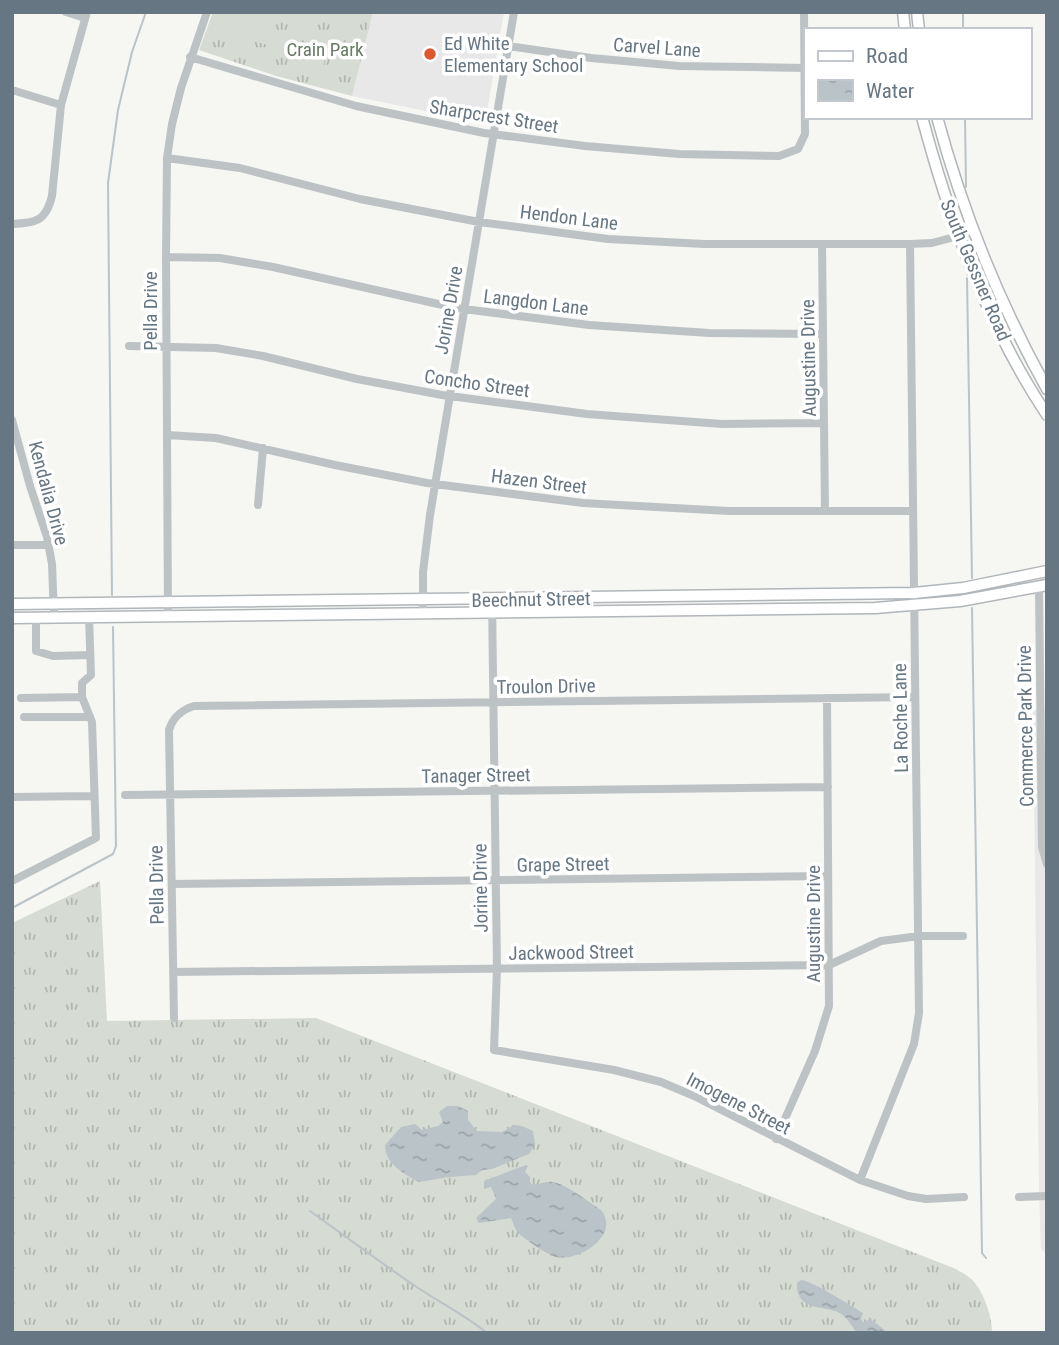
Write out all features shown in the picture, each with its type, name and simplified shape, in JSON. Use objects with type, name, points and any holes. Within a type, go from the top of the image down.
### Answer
[{"type":"main road","name":"South Gessner Road","points":[[923,119],[959,236],[983,297],[1043,395]]},
{"type":"main road","name":"South Gessner Road","points":[[938,119],[973,232],[1043,395],[1047,415]]},
{"type":"main road","name":"Beechnut Street","points":[[12,604],[914,593],[963,588],[1047,571]]},
{"type":"main road","name":"Beechnut Street","points":[[12,618],[914,606],[971,600],[1043,586]]},
{"type":"main road","points":[[780,595],[780,609]]},
{"type":"main road","points":[[629,597],[629,611]]},
{"type":"main road","points":[[295,601],[295,615]]},
{"type":"street","points":[[12,224],[35,221],[45,214],[52,197],[61,104],[86,15],[66,12]]},
{"type":"street","name":"Pella Drive","points":[[168,616],[167,158],[172,124],[190,57],[207,12]]},
{"type":"street","name":"Jorine Drive","points":[[423,613],[425,550],[514,12]]},
{"type":"street","points":[[803,12],[804,40]]},
{"type":"street","name":"Carvel Lane","points":[[508,46],[591,58],[679,66],[804,68]]},
{"type":"street","name":"Sharpcrest Street","points":[[190,57],[356,106],[493,134],[585,146],[679,153],[779,156],[798,149],[805,134],[805,119]]},
{"type":"street","points":[[12,90],[61,104]]},
{"type":"street","name":"Hendon Lane","points":[[167,158],[254,171],[359,199],[480,222],[608,239],[822,246],[932,243],[973,232]]},
{"type":"street","name":"La Roche Lane","points":[[860,1180],[918,1031],[910,244]]},
{"type":"street","name":"Augustine Drive","points":[[822,246],[825,511]]},
{"type":"street","name":"Langdon Lane","points":[[166,257],[220,258],[464,309],[589,325],[709,333],[823,334]]},
{"type":"street","name":"Concho Street","points":[[129,346],[216,348],[450,396],[587,414],[722,424],[824,423]]},
{"type":"street","name":"Kendalia Drive","points":[[12,421],[48,545],[52,564],[54,617]]},
{"type":"street","name":"Hazen Street","points":[[167,435],[216,438],[435,484],[583,503],[729,512],[912,511]]},
{"type":"street","points":[[258,505],[263,448]]},
{"type":"street","points":[[12,545],[48,545]]},
{"type":"street","name":"Commerce Park Drive","points":[[1043,586],[1042,847],[1047,864]]},
{"type":"street","name":"Jorine Drive","points":[[492,599],[497,969],[494,1050]]},
{"type":"street","points":[[36,617],[36,651],[53,656],[90,655]]},
{"type":"street","points":[[12,881],[96,838],[90,717],[82,697],[82,683],[91,675],[89,617]]},
{"type":"street","points":[[21,698],[82,697]]},
{"type":"street","name":"Troulon Drive","points":[[179,713],[194,706],[915,697]]},
{"type":"street","name":"Augustine Drive","points":[[776,1139],[816,1051],[828,1016],[827,698]]},
{"type":"street","name":"Pella Drive","points":[[174,1018],[169,730],[179,713]]},
{"type":"street","points":[[24,717],[90,717]]},
{"type":"street","name":"Tanager Street","points":[[125,795],[828,787]]},
{"type":"street","points":[[12,797],[94,796]]},
{"type":"street","name":"Grape Street","points":[[172,884],[828,876]]},
{"type":"street","name":"Jackwood Street","points":[[173,972],[829,964],[878,942],[919,936],[963,936]]},
{"type":"street","name":"Imogene Street","points":[[494,1050],[614,1070],[661,1082],[860,1180],[908,1196],[926,1199],[964,1198]]},
{"type":"street","points":[[1019,1197],[1047,1196]]},
{"type":"shaded area","name":"Ed White Elementary School","points":[[373,12],[504,12],[485,123],[352,96]]},
{"type":"shaded area","points":[[1033,710],[1047,710],[1047,1254],[1041,1249],[1039,1188]]},
{"type":"green space","name":"Crain Park","points":[[213,12],[373,12],[352,96],[276,76],[199,50]]},
{"type":"green space","points":[[232,12],[265,12],[272,25],[271,46],[229,34]]},
{"type":"green space","points":[[313,38],[327,39],[323,70],[320,72],[291,64],[296,50]]},
{"type":"green space","points":[[100,881],[107,1021],[316,1018],[956,1269],[979,1288],[985,1300],[992,1333],[12,1333],[12,923]]},
{"type":"water","points":[[447,1106],[458,1106],[468,1111],[468,1120],[477,1131],[502,1132],[514,1125],[522,1126],[533,1131],[535,1144],[529,1154],[492,1169],[482,1170],[476,1175],[419,1182],[392,1163],[385,1145],[401,1127],[415,1124],[422,1130],[438,1126],[443,1122],[439,1112]]},
{"type":"water","points":[[528,1166],[525,1172],[530,1177],[530,1184],[557,1183],[601,1210],[606,1219],[606,1229],[595,1245],[576,1255],[556,1257],[518,1233],[511,1218],[479,1223],[476,1218],[496,1199],[491,1187],[484,1189],[484,1181]]},
{"type":"water","points":[[801,1280],[863,1313],[863,1322],[871,1319],[888,1333],[857,1333],[843,1315],[807,1304],[798,1293],[797,1283]]},
{"type":"waterway","points":[[112,595],[108,183],[118,110],[132,52],[146,12]]},
{"type":"waterway","points":[[963,12],[963,28]]},
{"type":"waterway","points":[[965,119],[966,187]]},
{"type":"waterway","points":[[967,278],[972,578]]},
{"type":"waterway","points":[[972,608],[982,1253],[986,1258]]},
{"type":"waterway","points":[[12,908],[113,854],[116,846],[113,627]]},
{"type":"waterway","points":[[310,1211],[415,1286],[487,1333]]},
{"type":"place","name":"Ed White Elementary School","points":[[430,54]]}]
